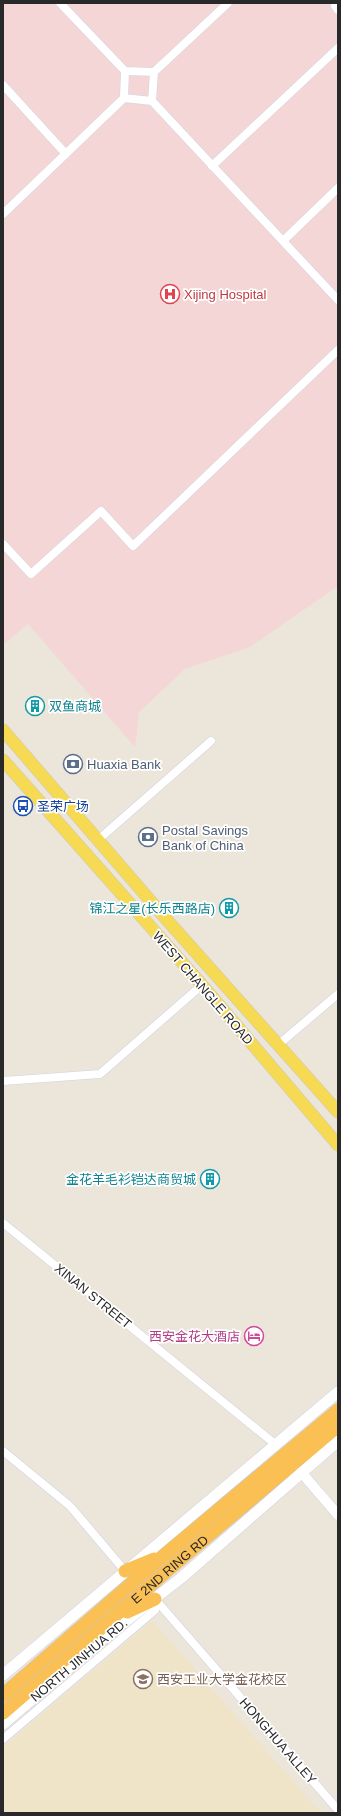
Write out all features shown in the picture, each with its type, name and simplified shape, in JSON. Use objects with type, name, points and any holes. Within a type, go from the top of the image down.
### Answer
[{"type":"highway","name":"E 2ND RING RD","points":[[3,1694],[163,1556],[338,1410]]},
{"type":"highway","name":"E 2ND RING RD","points":[[3,1713],[176,1563],[338,1426]]},
{"type":"highway","points":[[125,1571],[163,1556]]},
{"type":"highway","points":[[116,1616],[156,1599]]},
{"type":"main road","name":"WEST CHANGLE ROAD","points":[[3,730],[338,1112]]},
{"type":"main road","name":"WEST CHANGLE ROAD","points":[[3,760],[202,985],[338,1145]]},
{"type":"main road","points":[[3,1675],[338,1392]]},
{"type":"main road","name":"NORTH JINHUA RD.","points":[[3,1724],[98,1643],[156,1599],[338,1441]]},
{"type":"street","points":[[60,3],[125,71],[154,72]]},
{"type":"street","points":[[152,101],[154,72],[228,3]]},
{"type":"street","points":[[338,4],[336,6],[338,10]]},
{"type":"street","points":[[212,166],[338,48]]},
{"type":"street","points":[[3,214],[124,98],[125,71]]},
{"type":"street","points":[[3,85],[66,154]]},
{"type":"street","points":[[124,98],[152,101],[338,300]]},
{"type":"street","points":[[283,241],[338,188]]},
{"type":"street","points":[[3,544],[31,574],[101,511],[133,546],[338,350]]},
{"type":"street","points":[[98,840],[211,741]]},
{"type":"street","points":[[3,1081],[100,1074],[202,985]]},
{"type":"street","points":[[278,1044],[338,994]]},
{"type":"street","name":"XINAN STREET","points":[[3,1223],[275,1444]]},
{"type":"street","points":[[3,1451],[70,1506],[125,1571]]},
{"type":"street","points":[[301,1472],[338,1514]]},
{"type":"street","points":[[3,1739],[155,1610],[156,1599]]},
{"type":"street","name":"HONGHUA ALLEY","points":[[156,1599],[338,1810]]},
{"type":"shaded area","name":"Xijing Hospital","points":[[3,3],[338,3],[338,586],[250,647],[185,669],[139,712],[135,747],[28,624],[3,645]]},
{"type":"shaded area","name":"西安工业大学金花校区","points":[[152,1620],[321,1813],[3,1813],[3,1747]]},
{"type":"place","name":"Xijing Hospital","points":[[170,294]]},
{"type":"place","name":"双鱼商城","points":[[35,706]]},
{"type":"place","name":"Huaxia Bank","points":[[73,764]]},
{"type":"place","name":"圣荣广场","points":[[23,806]]},
{"type":"place","name":"Postal Savings Bank of China","points":[[148,837]]},
{"type":"place","name":"锦江之星(长乐西路店)","points":[[229,908]]},
{"type":"place","name":"金花羊毛衫铠达商贸城","points":[[210,1179]]},
{"type":"place","name":"西安金花大酒店","points":[[254,1336]]},
{"type":"place","name":"西安工业大学金花校区","points":[[143,1679]]}]
